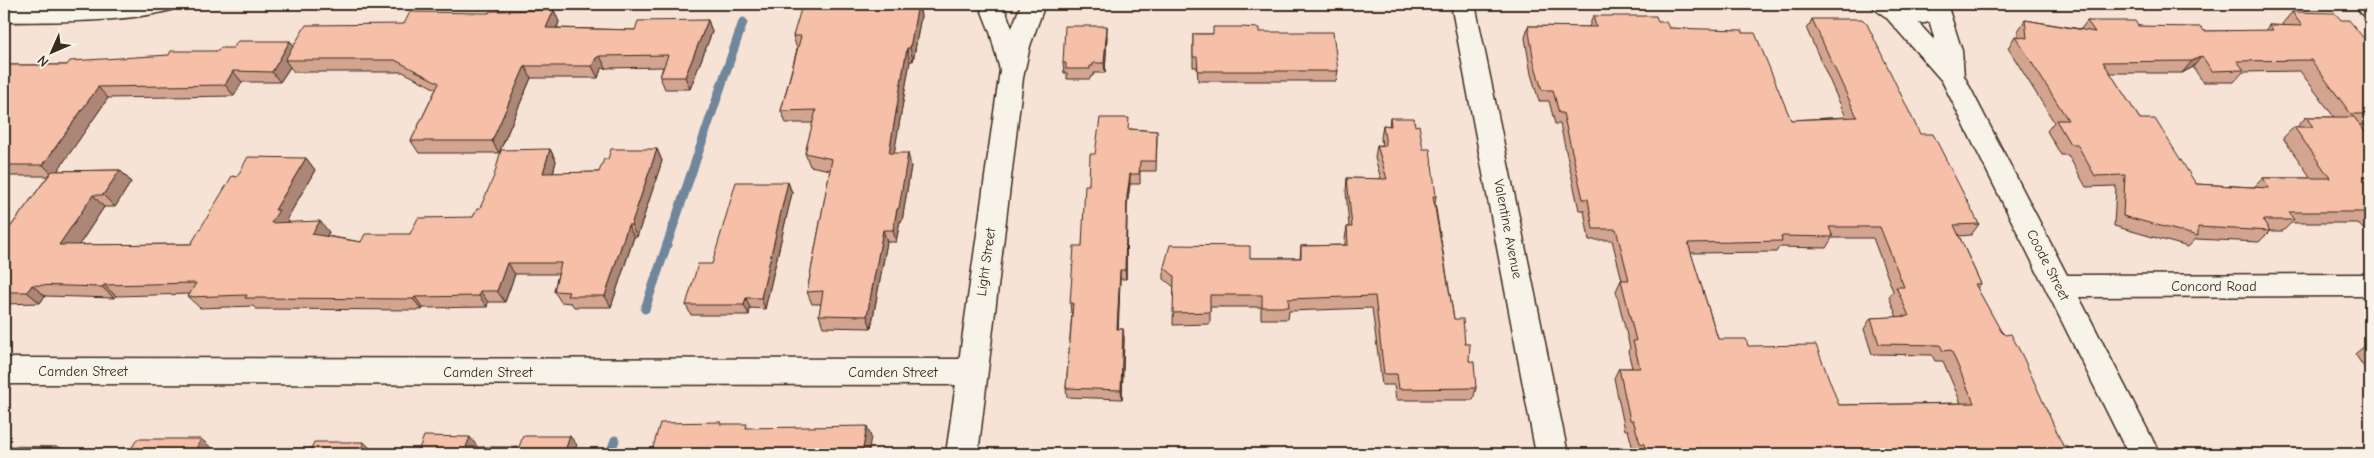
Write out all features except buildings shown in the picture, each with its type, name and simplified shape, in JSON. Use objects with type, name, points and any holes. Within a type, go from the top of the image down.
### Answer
[{"type":"street","points":[[4,14],[113,10],[163,4]]},
{"type":"street","name":"Light Street","points":[[991,4],[1002,32],[1011,70]]},
{"type":"street","points":[[1007,4],[1019,4]]},
{"type":"street","name":"Light Street","points":[[962,454],[1011,70],[1016,47],[1033,4]]},
{"type":"street","name":"Valentine Avenue","points":[[1463,4],[1552,454]]},
{"type":"street","points":[[2366,4],[2370,8]]},
{"type":"street","points":[[1888,7],[1914,15],[1932,13],[1940,6]]},
{"type":"street","name":"Coode Street","points":[[1940,6],[1950,51],[1952,76]]},
{"type":"street","name":"Coode Street","points":[[1888,7],[1952,76],[2144,454]]},
{"type":"street","name":"Concord Road","points":[[2058,286],[2370,285]]},
{"type":"street","name":"Camden Street","points":[[4,371],[971,372]]},
{"type":"waterway","points":[[645,309],[743,22]]},
{"type":"waterway","points":[[610,454],[615,440]]}]
